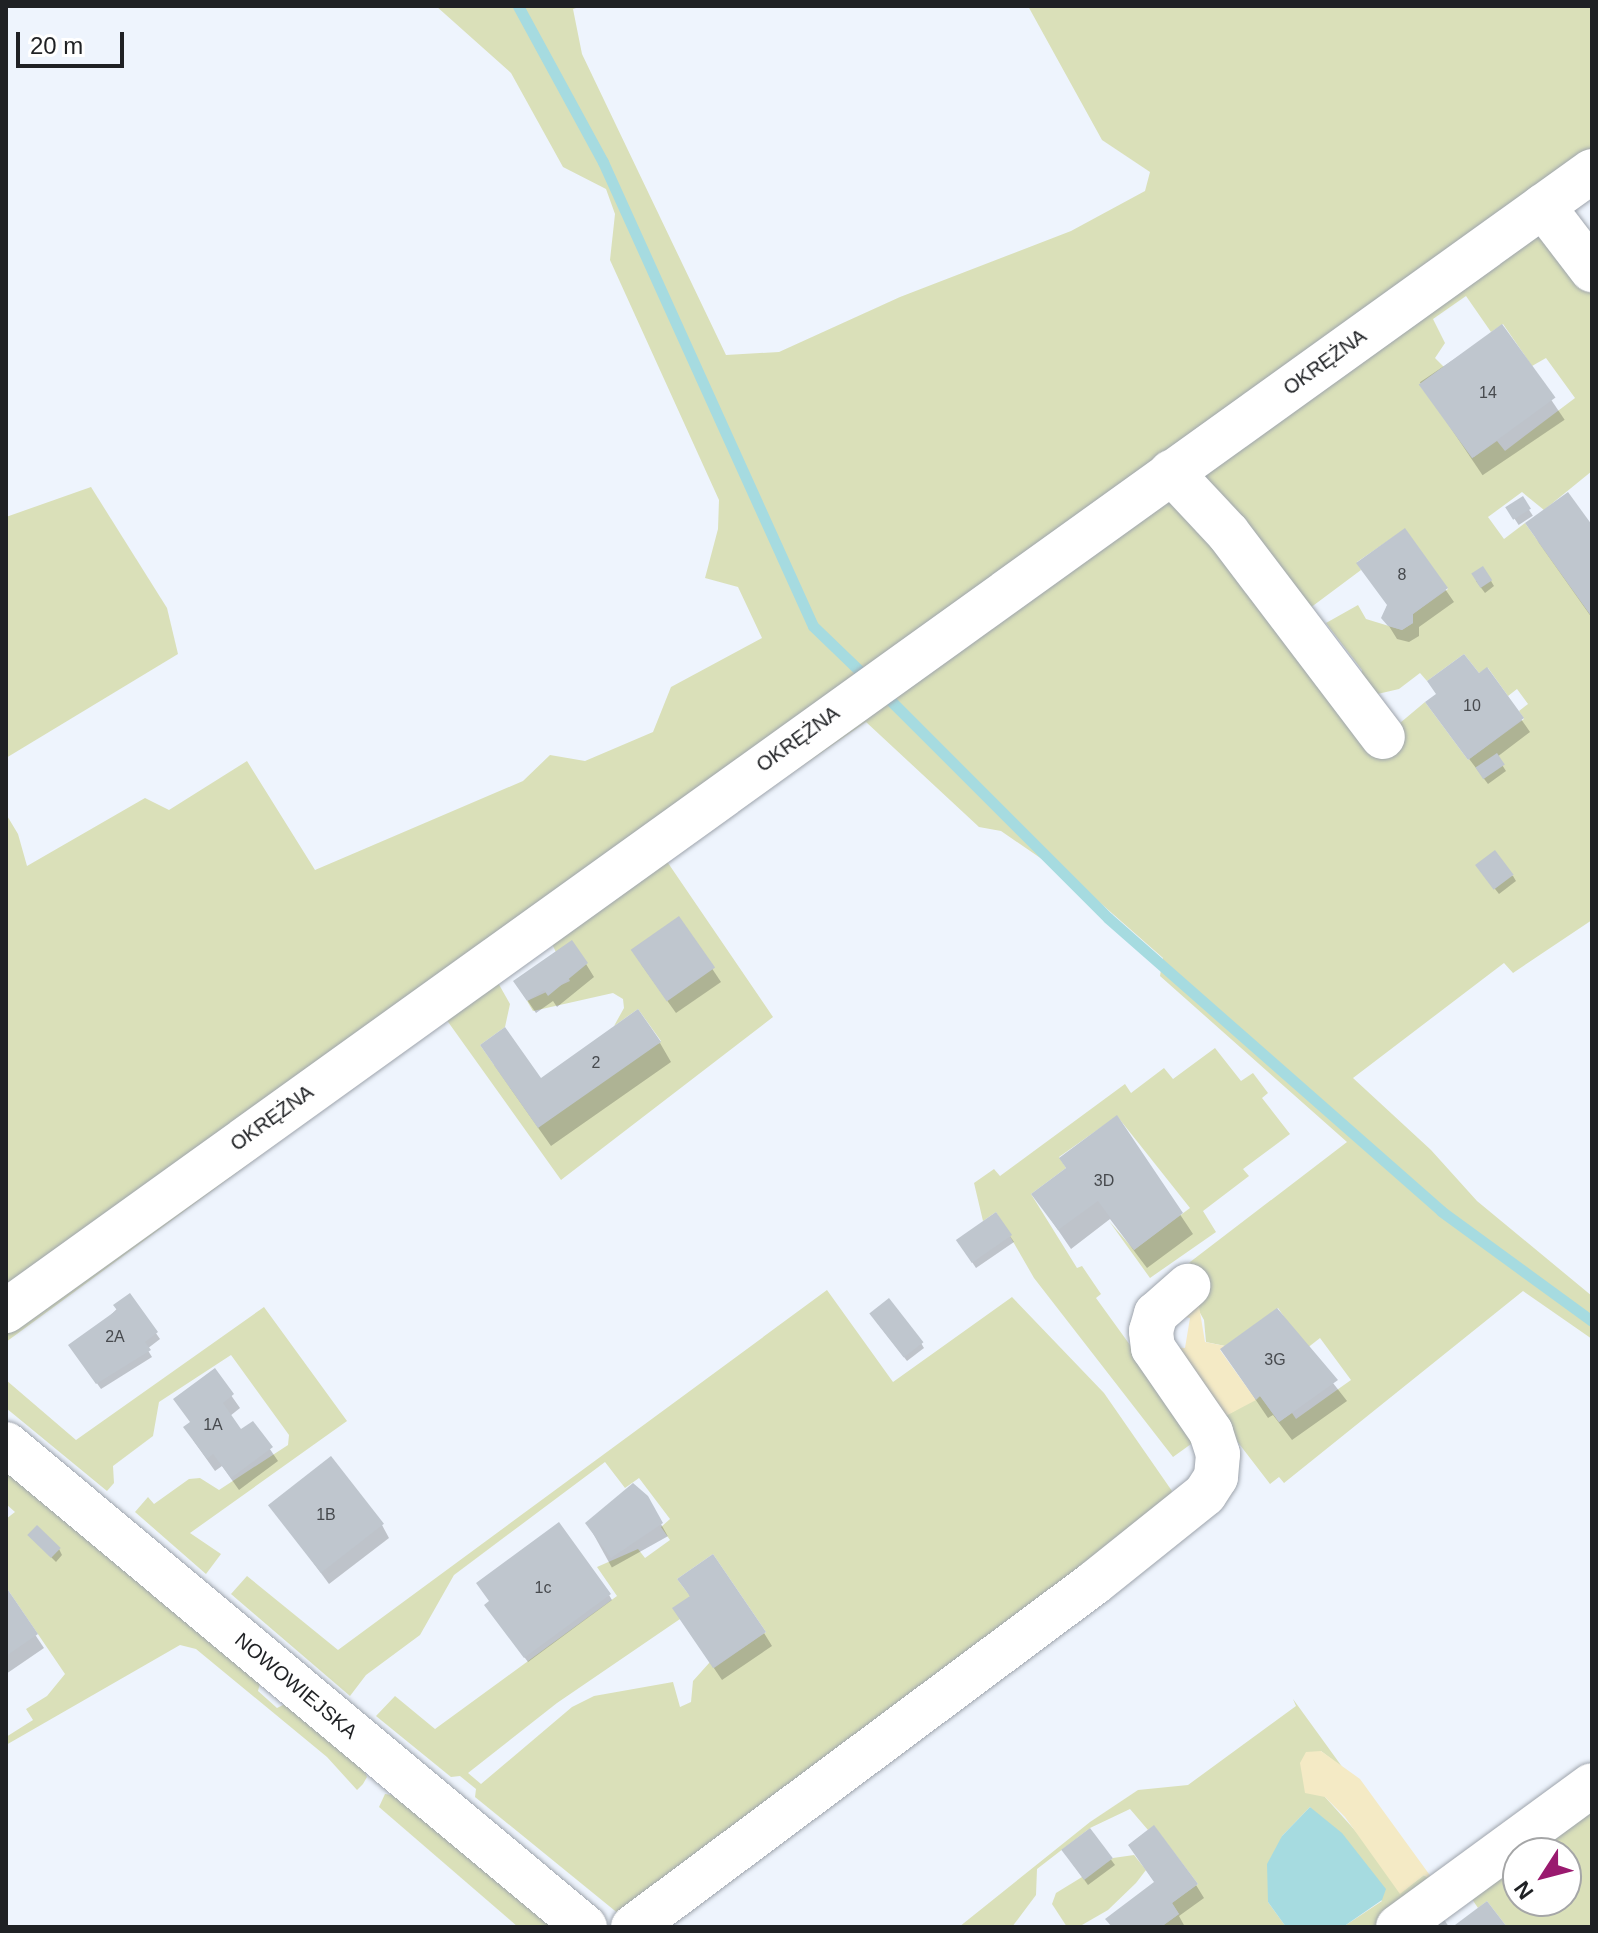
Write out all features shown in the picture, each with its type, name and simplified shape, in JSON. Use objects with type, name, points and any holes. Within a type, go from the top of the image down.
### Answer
[{"type":"street","name":"OKRĘŻNA","points":[[6,1311],[1592,171]]},
{"type":"street","points":[[1543,206],[1592,270]]},
{"type":"street","points":[[1171,472],[1228,533],[1383,737]]},
{"type":"street","points":[[633,1927],[1094,1583],[1205,1494],[1216,1477],[1218,1454],[1211,1432],[1160,1360],[1151,1331],[1156,1314],[1188,1286]]},
{"type":"street","name":"NOWOWIEJSKA","points":[[6,1444],[585,1927]]},
{"type":"street","points":[[1398,1927],[1592,1785]]},
{"type":"green space","points":[[436,6],[582,6],[573,9],[582,54],[726,355],[779,352],[900,297],[1071,231],[1145,191],[1150,172],[1102,140],[1028,6],[1592,6],[1592,159],[6,1296],[6,814],[18,834],[27,866],[145,798],[169,810],[247,761],[315,870],[523,781],[550,755],[585,761],[653,732],[671,687],[762,638],[738,587],[705,578],[718,529],[719,500],[610,260],[615,214],[606,189],[563,167],[511,73]]},
{"type":"green space","points":[[1540,225],[1592,284],[1592,471],[1544,510],[1522,492],[1488,517],[1504,539],[1525,523],[1592,617],[1592,920],[1513,973],[1504,963],[1353,1078],[1431,1150],[1477,1201],[1592,1296],[1592,1339],[1523,1291],[1284,1483],[1279,1477],[1270,1484],[1220,1419],[1260,1396],[1279,1422],[1292,1413],[1296,1419],[1351,1380],[1320,1338],[1306,1349],[1278,1308],[1225,1346],[1206,1342],[1204,1320],[1177,1272],[1347,1142],[1160,976],[1163,958],[1081,886],[1001,831],[979,827],[866,722],[666,860],[773,1017],[561,1180],[446,1019],[6,1342],[6,1325],[1111,526],[1176,499],[1381,739],[1425,702],[1468,760],[1524,719],[1519,711],[1528,704],[1517,689],[1508,696],[1488,668],[1479,673],[1464,654],[1427,681],[1420,673],[1399,689],[1369,696],[1360,684],[1362,670],[1326,623],[1358,605],[1366,619],[1402,630],[1413,623],[1413,614],[1448,589],[1405,529],[1357,562],[1361,570],[1306,611],[1190,471]],"holes":[[[1466,296],[1491,332],[1503,324],[1532,366],[1546,358],[1575,398],[1505,451],[1497,441],[1474,457],[1421,387],[1445,368],[1435,358],[1445,343],[1433,319]],[[551,942],[570,981],[527,1001],[533,1011],[613,993],[623,999],[624,1008],[614,1026],[638,1009],[661,1041],[538,1127],[480,1045],[505,1027],[510,1004],[497,981]]]},
{"type":"green space","points":[[91,487],[167,608],[178,654],[6,758],[6,517]]},
{"type":"green space","points":[[1215,1048],[1241,1081],[1253,1073],[1268,1093],[1262,1098],[1290,1134],[1243,1169],[1249,1176],[1203,1211],[1216,1232],[1150,1278],[1109,1221],[1134,1250],[1190,1208],[1117,1116],[1059,1157],[1066,1168],[1031,1194],[1077,1268],[1082,1266],[1101,1294],[1096,1298],[1198,1439],[1173,1457],[1034,1278],[996,1212],[983,1221],[974,1183],[994,1169],[1000,1176],[1125,1084],[1131,1093],[1164,1068],[1173,1079]]},
{"type":"green space","points":[[827,1290],[893,1382],[1012,1297],[1104,1393],[1172,1491],[1162,1512],[625,1919],[475,1797],[476,1789],[460,1776],[451,1777],[376,1716],[395,1696],[435,1729],[617,1596],[597,1567],[638,1549],[645,1558],[670,1540],[661,1527],[670,1519],[639,1478],[625,1488],[605,1462],[454,1575],[420,1635],[366,1675],[350,1696],[231,1594],[247,1576],[338,1650]],"holes":[[[713,1554],[766,1632],[714,1668],[710,1662],[693,1681],[691,1702],[680,1707],[673,1682],[594,1696],[572,1707],[481,1784],[468,1773],[557,1703],[680,1619],[690,1596],[677,1579]]]},
{"type":"green space","points":[[264,1307],[347,1421],[190,1533],[221,1554],[206,1574],[135,1512],[148,1497],[154,1504],[189,1479],[200,1478],[219,1490],[288,1445],[289,1435],[231,1355],[159,1402],[153,1436],[113,1466],[114,1483],[107,1491],[6,1408],[6,1380],[76,1440]]},
{"type":"green space","points":[[6,1467],[260,1683],[258,1691],[277,1708],[285,1704],[362,1766],[367,1777],[363,1784],[357,1790],[327,1757],[196,1649],[180,1645],[6,1745],[6,1737],[33,1720],[26,1709],[47,1696],[65,1674],[6,1587],[6,1519],[15,1512],[6,1504]]},
{"type":"green space","points":[[1293,1699],[1343,1768],[1321,1751],[1325,1797],[1369,1846],[1400,1893],[1424,1875],[1437,1885],[1379,1927],[1343,1927],[1382,1901],[1310,1807],[1282,1836],[1268,1902],[1286,1927],[1161,1927],[1179,1914],[1172,1903],[1198,1884],[1154,1826],[1148,1830],[1130,1809],[1090,1828],[1037,1869],[1036,1895],[1012,1927],[959,1927],[1090,1822],[1138,1790],[1188,1785],[1296,1706]]},
{"type":"green space","points":[[385,1794],[392,1795],[558,1927],[518,1927],[379,1807]]},
{"type":"green space","points":[[1592,1800],[1592,1927],[1507,1927],[1487,1901],[1478,1908],[1470,1896],[1502,1869],[1502,1917],[1582,1917],[1582,1837],[1542,1837]]},
{"type":"green space","points":[[1134,1855],[1146,1870],[1136,1883],[1108,1910],[1082,1925],[1067,1927],[1052,1904],[1056,1893],[1113,1858]]},
{"type":"sand","points":[[1198,1300],[1205,1342],[1225,1346],[1220,1350],[1256,1400],[1220,1419],[1171,1347],[1185,1348],[1190,1318],[1178,1315]]},
{"type":"sand","points":[[1321,1751],[1360,1779],[1437,1885],[1424,1875],[1400,1894],[1345,1817],[1325,1797],[1305,1793],[1300,1763],[1306,1752]]},
{"type":"water","points":[[1310,1807],[1342,1833],[1386,1889],[1382,1900],[1343,1927],[1286,1927],[1268,1902],[1267,1864],[1282,1836]]},
{"type":"building","points":[[1502,324],[1555,398],[1472,458],[1419,385]]},
{"type":"building","points":[[1568,492],[1592,525],[1592,617],[1525,523]]},
{"type":"building","points":[[1523,496],[1531,509],[1513,520],[1505,507]]},
{"type":"building","points":[[1405,528],[1448,588],[1413,614],[1413,623],[1402,630],[1388,626],[1381,618],[1387,605],[1356,563]]},
{"type":"building","points":[[1483,566],[1492,580],[1481,588],[1471,574]]},
{"type":"building","points":[[1464,654],[1479,673],[1487,667],[1524,718],[1468,760],[1425,702],[1436,694],[1427,681]]},
{"type":"building","points":[[1497,753],[1505,765],[1483,779],[1475,768]]},
{"type":"building","points":[[1495,850],[1514,875],[1494,890],[1475,865]]},
{"type":"building","points":[[679,916],[715,968],[667,1001],[631,950]]},
{"type":"building","points":[[572,940],[588,963],[548,996],[544,990],[527,1001],[513,981]]},
{"type":"building","points":[[638,1009],[661,1042],[538,1128],[480,1045],[505,1027],[541,1078]]},
{"type":"building","points":[[1117,1115],[1183,1213],[1134,1250],[1098,1201],[1058,1230],[1031,1194],[1066,1168],[1059,1158]]},
{"type":"building","points":[[996,1212],[1012,1235],[972,1263],[956,1240]]},
{"type":"building","points":[[130,1293],[158,1332],[145,1342],[151,1350],[96,1384],[68,1345],[117,1310],[113,1305]]},
{"type":"building","points":[[889,1298],[923,1342],[904,1358],[869,1313]]},
{"type":"building","points":[[1277,1308],[1338,1380],[1279,1422],[1260,1396],[1256,1400],[1220,1349]]},
{"type":"building","points":[[215,1368],[234,1394],[223,1403],[241,1429],[253,1421],[273,1447],[231,1478],[213,1454],[207,1459],[183,1427],[190,1422],[173,1399]]},
{"type":"building","points":[[331,1456],[384,1524],[321,1573],[268,1505]]},
{"type":"building","points":[[633,1483],[648,1496],[663,1523],[611,1558],[585,1523]]},
{"type":"building","points":[[559,1522],[611,1594],[524,1658],[484,1605],[489,1601],[476,1583]]},
{"type":"building","points":[[37,1525],[61,1548],[51,1558],[27,1535]]},
{"type":"building","points":[[713,1554],[766,1632],[713,1668],[672,1608],[690,1596],[677,1579]]},
{"type":"building","points":[[6,1587],[38,1634],[6,1656]]},
{"type":"building","points":[[1154,1825],[1198,1884],[1172,1903],[1179,1914],[1161,1927],[1112,1927],[1105,1919],[1154,1882],[1128,1845]]},
{"type":"building","points":[[1090,1828],[1113,1858],[1084,1880],[1061,1850]]},
{"type":"building","points":[[1487,1901],[1507,1927],[1455,1925]]},
{"type":"waterway","points":[[518,6],[603,162],[813,626],[868,679]]},
{"type":"waterway","points":[[892,702],[1108,918],[1441,1211],[1592,1321]]}]
